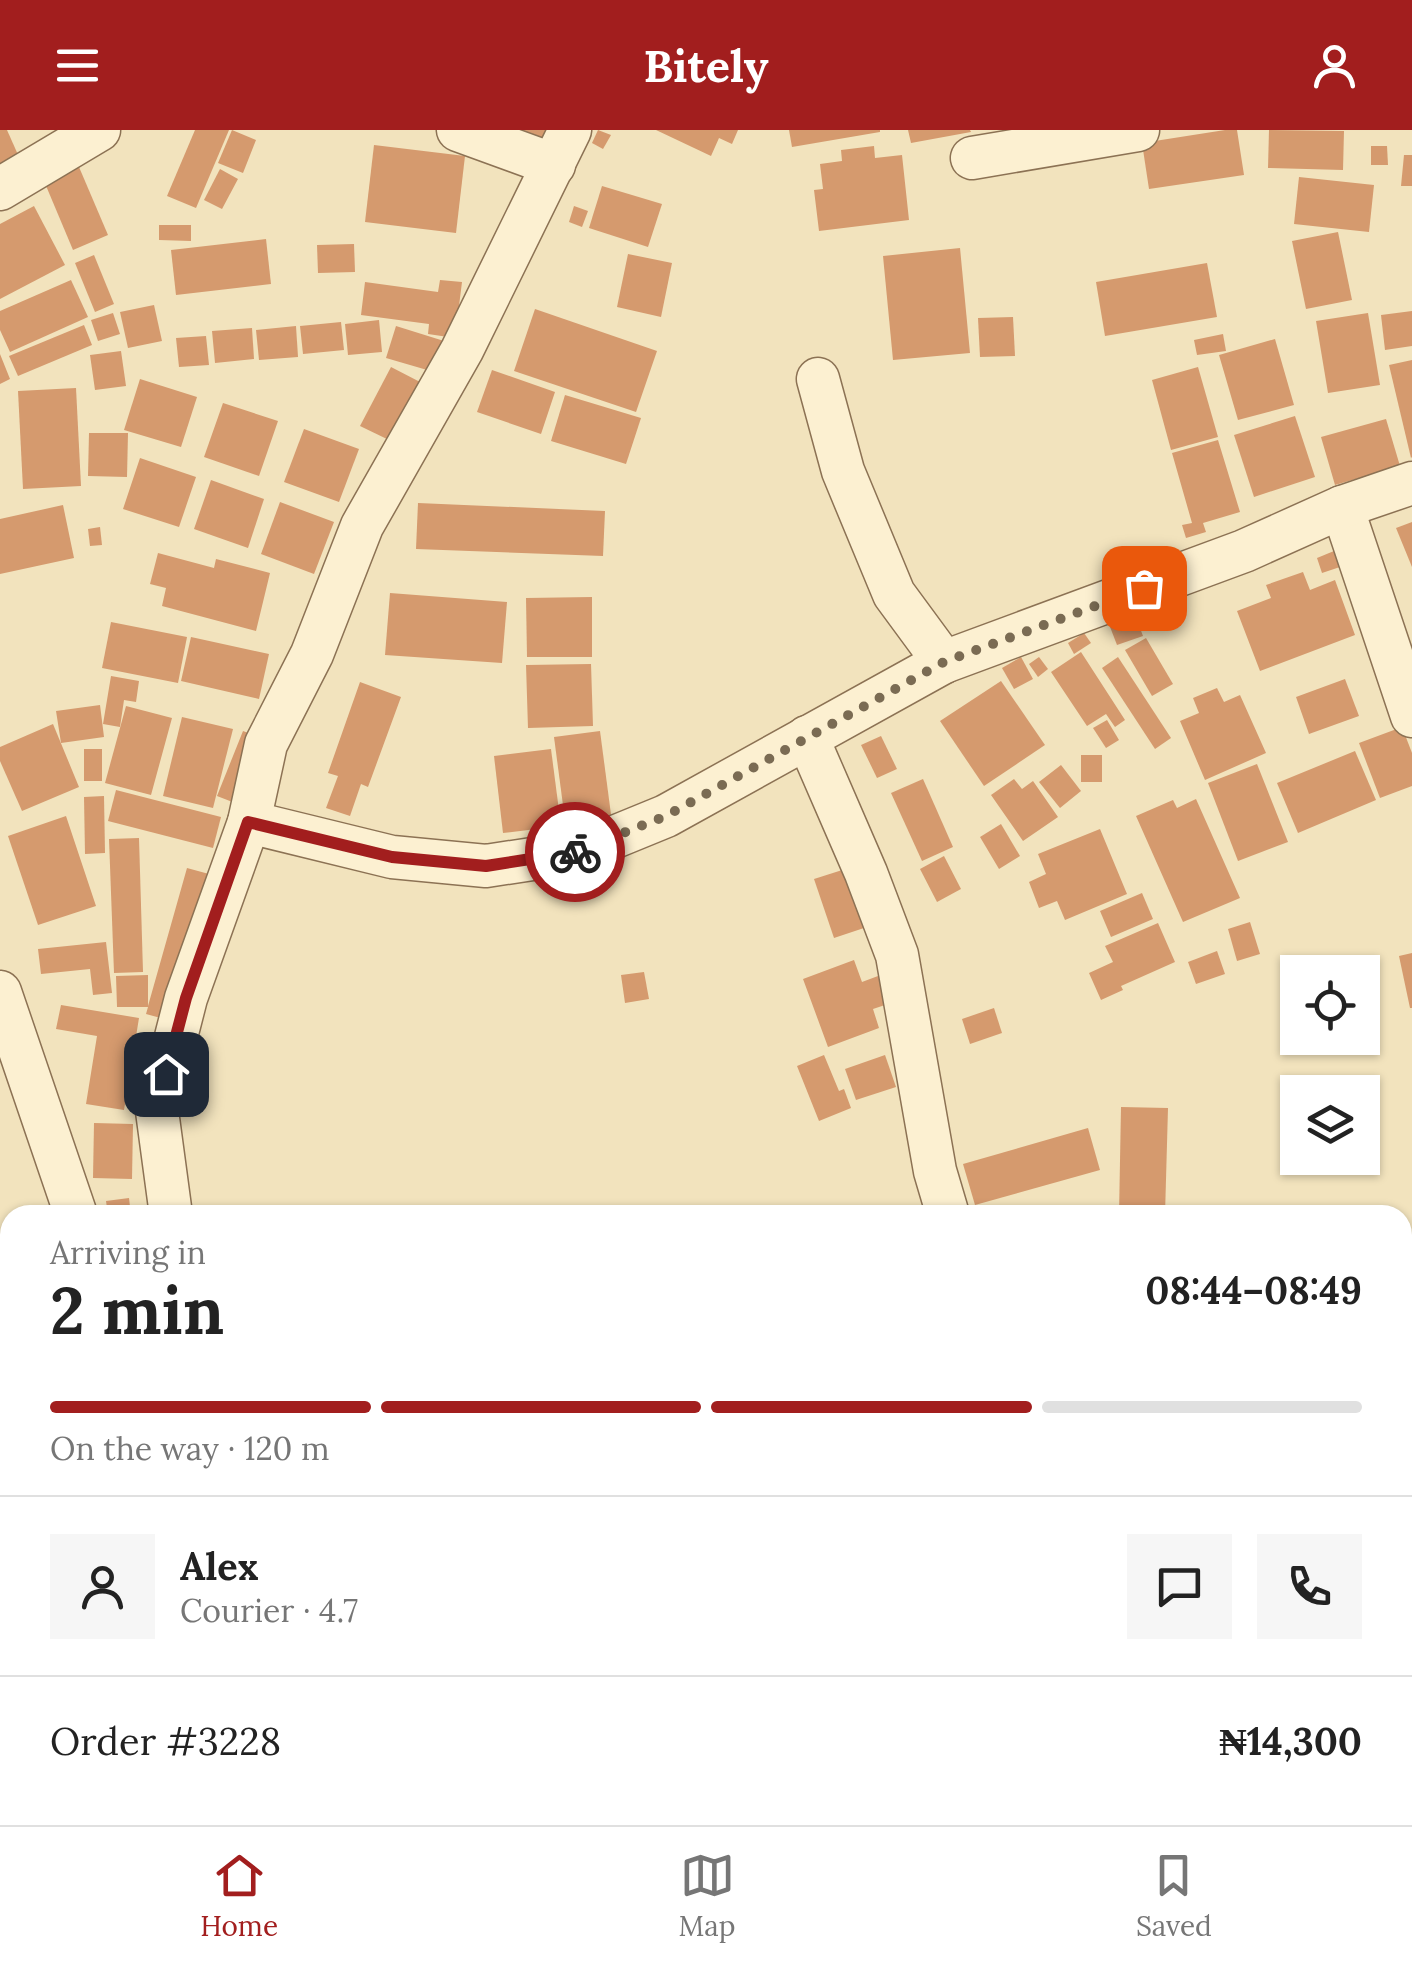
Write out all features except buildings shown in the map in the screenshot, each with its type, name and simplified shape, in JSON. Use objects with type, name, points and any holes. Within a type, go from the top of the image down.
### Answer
[{"type":"street","points":[[0,188],[99,130]]},
{"type":"street","points":[[169,1205],[157,1111],[186,998],[248,822],[266,744],[312,654],[362,526],[462,350],[562,148],[458,130]]},
{"type":"street","points":[[972,158],[1138,130]]},
{"type":"street","points":[[818,379],[843,471],[894,594],[944,662]]},
{"type":"street","points":[[248,822],[392,857],[486,866],[578,852],[649,824],[944,662],[1244,551],[1342,508],[1412,483]]},
{"type":"street","points":[[1342,508],[1412,716]]},
{"type":"street","points":[[807,737],[866,872],[897,955],[935,1171],[945,1205]]},
{"type":"street","points":[[0,992],[73,1205]]},
{"type":"way so far","points":[[575,852],[666,816],[944,662],[1144,588]]},
{"type":"route","points":[[166,1074],[186,998],[248,822],[392,857],[486,866],[575,852]]}]
